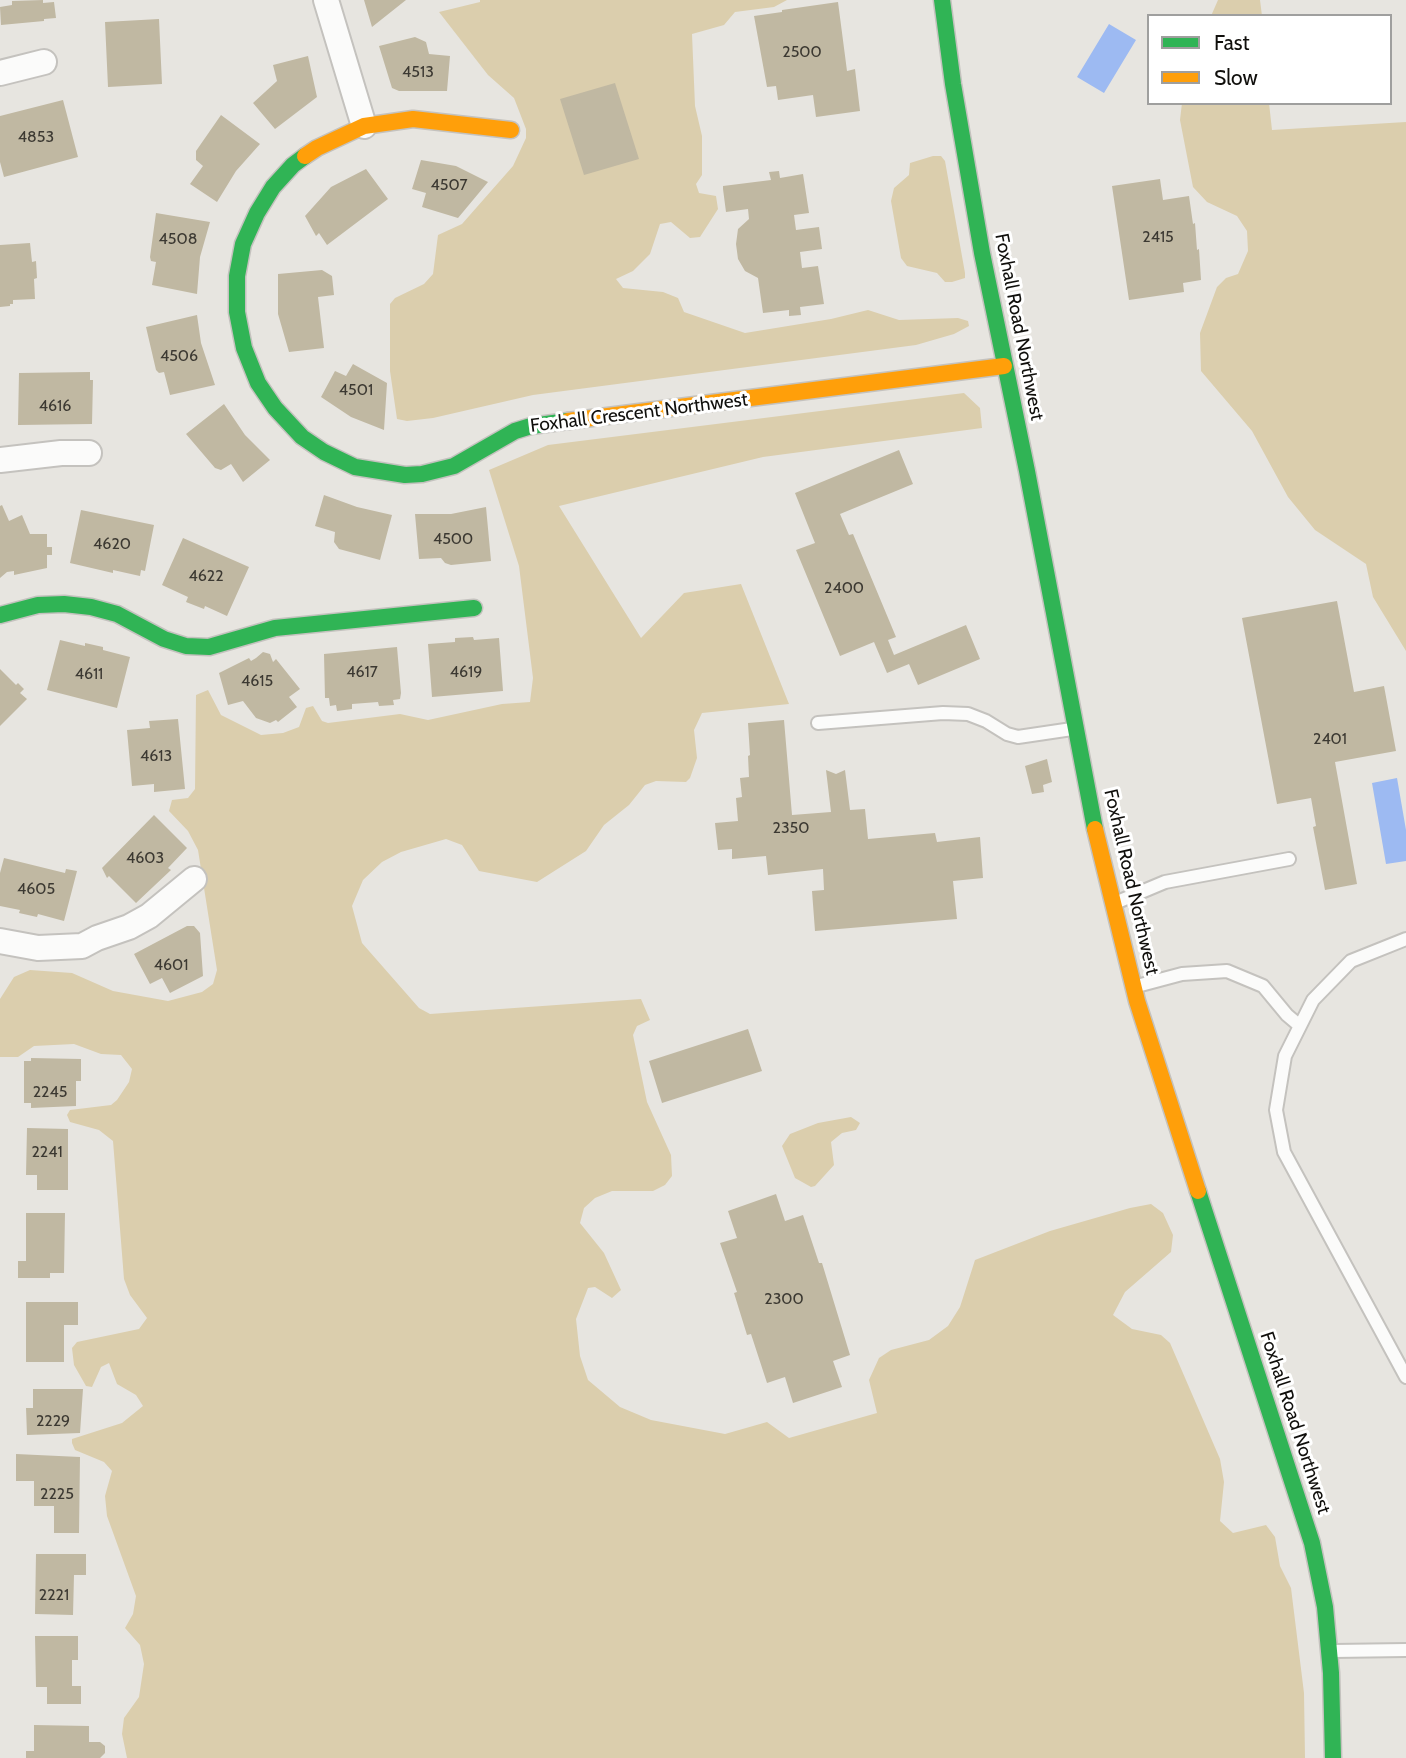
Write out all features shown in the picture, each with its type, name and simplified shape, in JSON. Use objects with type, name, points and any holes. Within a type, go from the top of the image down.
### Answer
[{"type":"main road","name":"Foxhall Road Northwest","points":[[942,0],[953,83],[1004,366],[1112,905],[1133,987],[1175,1126],[1306,1522],[1325,1607],[1333,1758]]},
{"type":"main road","name":"Foxhall Crescent Northwest","points":[[511,130],[413,119],[364,126],[305,156],[274,187],[243,244],[236,294],[239,330],[258,383],[288,423],[310,443],[355,467],[388,474],[422,474],[454,466],[515,431],[531,426],[1004,366]]},
{"type":"main road","points":[[0,615],[38,605],[91,607],[117,614],[164,639],[186,646],[209,648],[261,632],[299,625],[474,608]]},
{"type":"street","points":[[326,0],[364,126]]},
{"type":"street","points":[[0,73],[44,62]]},
{"type":"street","points":[[0,460],[61,453],[89,453]]},
{"type":"street","points":[[0,941],[38,948],[82,946],[129,927],[149,915],[194,878]]},
{"type":"lane","points":[[818,723],[943,713],[968,714],[1018,737],[1076,729]]},
{"type":"lane","points":[[1112,905],[1164,882],[1289,859]]},
{"type":"lane","points":[[1406,939],[1351,961],[1312,1000],[1285,1056],[1276,1110],[1284,1152],[1406,1377]]},
{"type":"lane","points":[[1133,987],[1182,974],[1227,971],[1263,986],[1300,1026]]},
{"type":"lane","points":[[1329,1651],[1406,1650]]},
{"type":"shaded area","points":[[480,0],[787,0],[774,7],[735,12],[724,25],[692,34],[695,106],[702,136],[702,175],[696,184],[699,193],[716,196],[718,209],[700,237],[690,238],[671,222],[660,224],[650,254],[633,271],[616,279],[623,288],[663,292],[678,298],[684,312],[745,333],[868,310],[899,320],[958,318],[968,321],[969,326],[954,334],[916,345],[533,395],[433,418],[407,421],[397,419],[390,371],[390,304],[395,298],[424,284],[433,274],[438,235],[462,224],[513,166],[526,138],[526,129],[514,98],[488,75],[439,12]]},
{"type":"shaded area","points":[[1218,0],[1260,0],[1262,14],[1212,14]]},
{"type":"shaded area","points":[[1182,105],[1269,105],[1272,130],[1406,122],[1406,651],[1373,597],[1366,564],[1315,530],[1288,497],[1252,431],[1201,371],[1200,333],[1217,287],[1226,278],[1238,274],[1248,251],[1247,231],[1237,216],[1207,202],[1193,187],[1180,120]]},
{"type":"shaded area","points":[[941,156],[945,161],[965,273],[965,278],[952,282],[945,282],[937,273],[907,266],[901,258],[891,201],[894,188],[909,175],[910,163]]},
{"type":"shaded area","points":[[964,393],[980,408],[982,428],[763,457],[559,506],[641,638],[684,593],[741,584],[789,704],[702,713],[694,730],[697,758],[690,778],[686,782],[656,781],[645,785],[629,805],[604,825],[586,851],[537,882],[479,871],[462,845],[446,839],[401,852],[382,862],[363,880],[352,906],[362,943],[419,1008],[430,1014],[641,999],[650,1020],[637,1026],[633,1035],[647,1102],[671,1155],[672,1176],[665,1185],[653,1191],[612,1191],[595,1198],[584,1208],[580,1223],[604,1253],[621,1290],[612,1298],[595,1287],[588,1288],[576,1319],[580,1356],[588,1380],[620,1407],[651,1420],[725,1434],[767,1422],[789,1438],[877,1413],[869,1380],[879,1358],[891,1350],[929,1340],[948,1326],[960,1307],[975,1260],[1050,1231],[1130,1208],[1151,1204],[1163,1213],[1173,1235],[1171,1252],[1125,1292],[1113,1315],[1132,1329],[1161,1335],[1170,1343],[1220,1459],[1224,1482],[1220,1521],[1233,1533],[1266,1525],[1275,1537],[1280,1566],[1291,1588],[1304,1693],[1305,1758],[127,1758],[122,1734],[124,1718],[139,1697],[144,1664],[140,1645],[125,1628],[133,1614],[136,1596],[107,1516],[105,1496],[112,1471],[104,1462],[75,1450],[72,1439],[122,1423],[143,1406],[136,1395],[117,1384],[109,1363],[101,1367],[92,1387],[86,1386],[74,1365],[72,1348],[77,1342],[139,1329],[147,1318],[130,1295],[124,1279],[113,1141],[99,1130],[70,1122],[67,1115],[70,1110],[111,1105],[129,1082],[132,1069],[121,1055],[101,1054],[74,1044],[34,1046],[18,1057],[0,1057],[0,999],[14,977],[30,970],[72,973],[113,991],[168,1001],[202,992],[213,984],[217,970],[198,850],[188,831],[169,811],[172,800],[188,798],[195,789],[196,695],[208,690],[221,715],[261,735],[283,733],[299,727],[306,708],[313,706],[322,721],[328,723],[400,714],[428,720],[502,704],[530,702],[533,678],[519,566],[489,470],[548,445]]},
{"type":"shaded area","points":[[851,1117],[860,1123],[856,1130],[842,1133],[831,1142],[834,1165],[815,1186],[811,1187],[795,1178],[782,1146],[790,1134],[818,1123]]},
{"type":"water","points":[[1109,24],[1136,40],[1104,93],[1077,77]]},
{"type":"water","points":[[1397,778],[1406,830],[1406,861],[1386,864],[1372,783]]},
{"type":"building","points":[[43,0],[43,3],[54,2],[56,18],[1,25],[0,7],[12,5],[12,1]]},
{"type":"building","points":[[364,0],[406,0],[372,27]]},
{"type":"building","points":[[838,2],[847,71],[855,69],[860,111],[816,117],[813,95],[778,100],[776,86],[767,87],[754,16]]},
{"type":"building","points":[[159,19],[162,84],[108,87],[105,22]]},
{"type":"building","points":[[415,37],[426,42],[429,54],[450,56],[447,91],[399,91],[392,88],[379,46]]},
{"type":"building","points":[[308,56],[317,97],[275,129],[253,103],[277,81],[273,65]]},
{"type":"building","points":[[615,83],[639,159],[584,175],[560,99]]},
{"type":"building","points":[[63,100],[78,157],[4,177],[0,162],[0,116]]},
{"type":"building","points":[[221,115],[260,144],[236,171],[217,202],[190,184],[203,166],[196,160],[196,151]]},
{"type":"building","points":[[421,160],[456,166],[488,182],[458,218],[422,207],[426,193],[412,189]]},
{"type":"building","points":[[366,169],[388,199],[327,245],[319,233],[316,236],[305,216],[331,187]]},
{"type":"building","points":[[779,171],[780,178],[803,174],[809,213],[794,215],[796,230],[819,227],[822,249],[800,252],[802,268],[818,266],[824,304],[800,307],[801,315],[789,316],[789,310],[763,313],[758,278],[745,271],[738,259],[738,229],[749,219],[748,209],[726,212],[723,186],[771,180],[769,172]]},
{"type":"building","points":[[1160,179],[1163,200],[1189,196],[1197,250],[1199,249],[1201,280],[1183,283],[1184,292],[1129,300],[1112,186]]},
{"type":"building","points":[[156,213],[210,222],[200,257],[197,294],[152,285],[156,262],[151,261],[150,257]]},
{"type":"building","points":[[30,243],[32,262],[36,261],[35,299],[13,300],[10,306],[0,307],[0,245]]},
{"type":"building","points":[[322,270],[332,276],[334,295],[318,297],[324,348],[289,352],[278,314],[278,274]]},
{"type":"building","points":[[197,315],[201,343],[215,385],[170,395],[164,372],[159,373],[156,370],[146,327]]},
{"type":"building","points":[[353,364],[387,383],[384,430],[351,417],[321,397],[335,371],[346,376]]},
{"type":"building","points":[[90,372],[90,380],[93,380],[92,424],[18,425],[19,373]]},
{"type":"building","points":[[224,404],[245,435],[270,460],[243,482],[231,464],[221,470],[215,468],[186,434]]},
{"type":"building","points":[[899,450],[913,484],[840,514],[849,535],[853,534],[896,637],[888,640],[894,655],[966,625],[980,659],[918,685],[909,664],[887,673],[874,642],[840,656],[796,550],[815,543],[795,493]]},
{"type":"building","points":[[324,495],[357,507],[392,515],[380,560],[339,549],[334,542],[335,532],[315,526]]},
{"type":"building","points":[[2,505],[9,521],[22,515],[30,534],[47,534],[47,547],[52,547],[52,555],[47,555],[47,568],[14,575],[14,571],[7,572],[0,578]]},
{"type":"building","points":[[486,507],[491,561],[451,565],[441,558],[419,559],[415,514],[451,514]]},
{"type":"building","points":[[81,510],[154,525],[145,571],[141,570],[140,576],[70,563]]},
{"type":"building","points":[[183,538],[249,567],[227,616],[205,606],[204,609],[186,602],[188,597],[162,585]]},
{"type":"building","points":[[1337,601],[1354,692],[1384,686],[1396,751],[1335,762],[1357,884],[1325,890],[1313,827],[1316,826],[1311,798],[1277,804],[1242,618]]},
{"type":"building","points":[[473,637],[474,640],[499,638],[503,691],[432,697],[428,644],[455,642],[455,638]]},
{"type":"building","points":[[60,640],[103,647],[103,650],[130,657],[117,708],[47,690]]},
{"type":"building","points":[[397,647],[401,693],[400,699],[393,700],[394,705],[379,706],[378,702],[352,704],[352,709],[337,711],[336,705],[330,706],[329,698],[325,698],[324,654]]},
{"type":"building","points":[[263,652],[270,654],[273,662],[276,659],[300,689],[289,697],[297,707],[278,722],[276,720],[270,723],[256,718],[243,701],[228,705],[219,673],[249,658],[251,661]]},
{"type":"building","points":[[0,669],[24,689],[20,693],[27,699],[0,726]]},
{"type":"building","points":[[178,719],[185,789],[154,792],[154,784],[132,786],[127,730],[150,728],[149,721]]},
{"type":"building","points":[[784,720],[792,815],[831,812],[826,770],[836,774],[845,770],[850,810],[865,809],[868,839],[935,833],[937,842],[980,837],[983,878],[953,881],[957,919],[815,931],[812,891],[824,890],[823,869],[768,875],[766,856],[732,859],[732,849],[718,850],[715,823],[738,821],[736,798],[742,797],[740,778],[749,777],[748,723]]},
{"type":"building","points":[[1047,759],[1052,782],[1043,785],[1044,792],[1032,794],[1025,766]]},
{"type":"building","points":[[154,815],[187,848],[168,868],[171,870],[136,903],[109,876],[107,878],[102,868]]},
{"type":"building","points":[[4,858],[65,873],[66,869],[77,871],[64,921],[38,914],[37,917],[19,913],[20,910],[0,906],[0,873]]},
{"type":"building","points":[[187,926],[194,926],[200,933],[203,976],[170,993],[162,978],[150,984],[134,954]]},
{"type":"building","points":[[748,1029],[762,1071],[662,1103],[649,1061]]},
{"type":"building","points":[[31,1058],[81,1059],[81,1081],[76,1081],[76,1106],[31,1108],[31,1103],[24,1103],[24,1061],[31,1061]]},
{"type":"building","points":[[27,1128],[68,1129],[68,1190],[37,1190],[37,1175],[26,1175]]},
{"type":"building","points":[[776,1194],[785,1221],[803,1215],[819,1263],[822,1263],[850,1355],[833,1361],[842,1387],[793,1403],[785,1377],[767,1383],[751,1334],[747,1335],[734,1293],[737,1292],[720,1243],[737,1238],[728,1211]]},
{"type":"building","points":[[26,1213],[65,1213],[64,1273],[50,1273],[50,1278],[18,1278],[18,1261],[26,1261]]},
{"type":"building","points":[[26,1302],[78,1302],[78,1325],[64,1325],[64,1362],[26,1362]]},
{"type":"building","points":[[33,1389],[83,1389],[80,1433],[27,1435],[26,1408],[33,1408]]},
{"type":"building","points":[[16,1454],[80,1457],[79,1533],[54,1533],[54,1506],[34,1506],[34,1481],[16,1481]]},
{"type":"building","points":[[36,1554],[86,1554],[86,1575],[74,1575],[73,1615],[35,1614]]},
{"type":"building","points":[[35,1636],[78,1636],[78,1660],[72,1660],[72,1686],[81,1686],[81,1704],[47,1704],[47,1687],[36,1687]]},
{"type":"building","points":[[34,1725],[89,1726],[89,1742],[100,1742],[105,1746],[105,1753],[100,1758],[26,1758],[26,1751],[34,1751]]},
{"type":"traffic: fast","points":[[942,0],[953,84],[982,253],[1027,471],[1095,829]]},
{"type":"traffic: fast","points":[[305,156],[273,187],[257,213],[243,244],[237,276],[237,312],[244,348],[258,383],[275,408],[302,437],[324,452],[355,467],[405,475],[422,474],[454,466],[515,431],[568,421]]},
{"type":"traffic: fast","points":[[0,615],[38,605],[91,607],[117,614],[164,639],[186,646],[209,647],[275,628],[474,608]]},
{"type":"traffic: fast","points":[[1198,1191],[1312,1543],[1325,1607],[1331,1673],[1333,1758]]},
{"type":"traffic: slow","points":[[305,156],[364,126],[413,119],[511,130]]},
{"type":"traffic: slow","points":[[568,421],[1004,366]]},
{"type":"traffic: slow","points":[[1095,829],[1137,1001],[1198,1191]]}]
